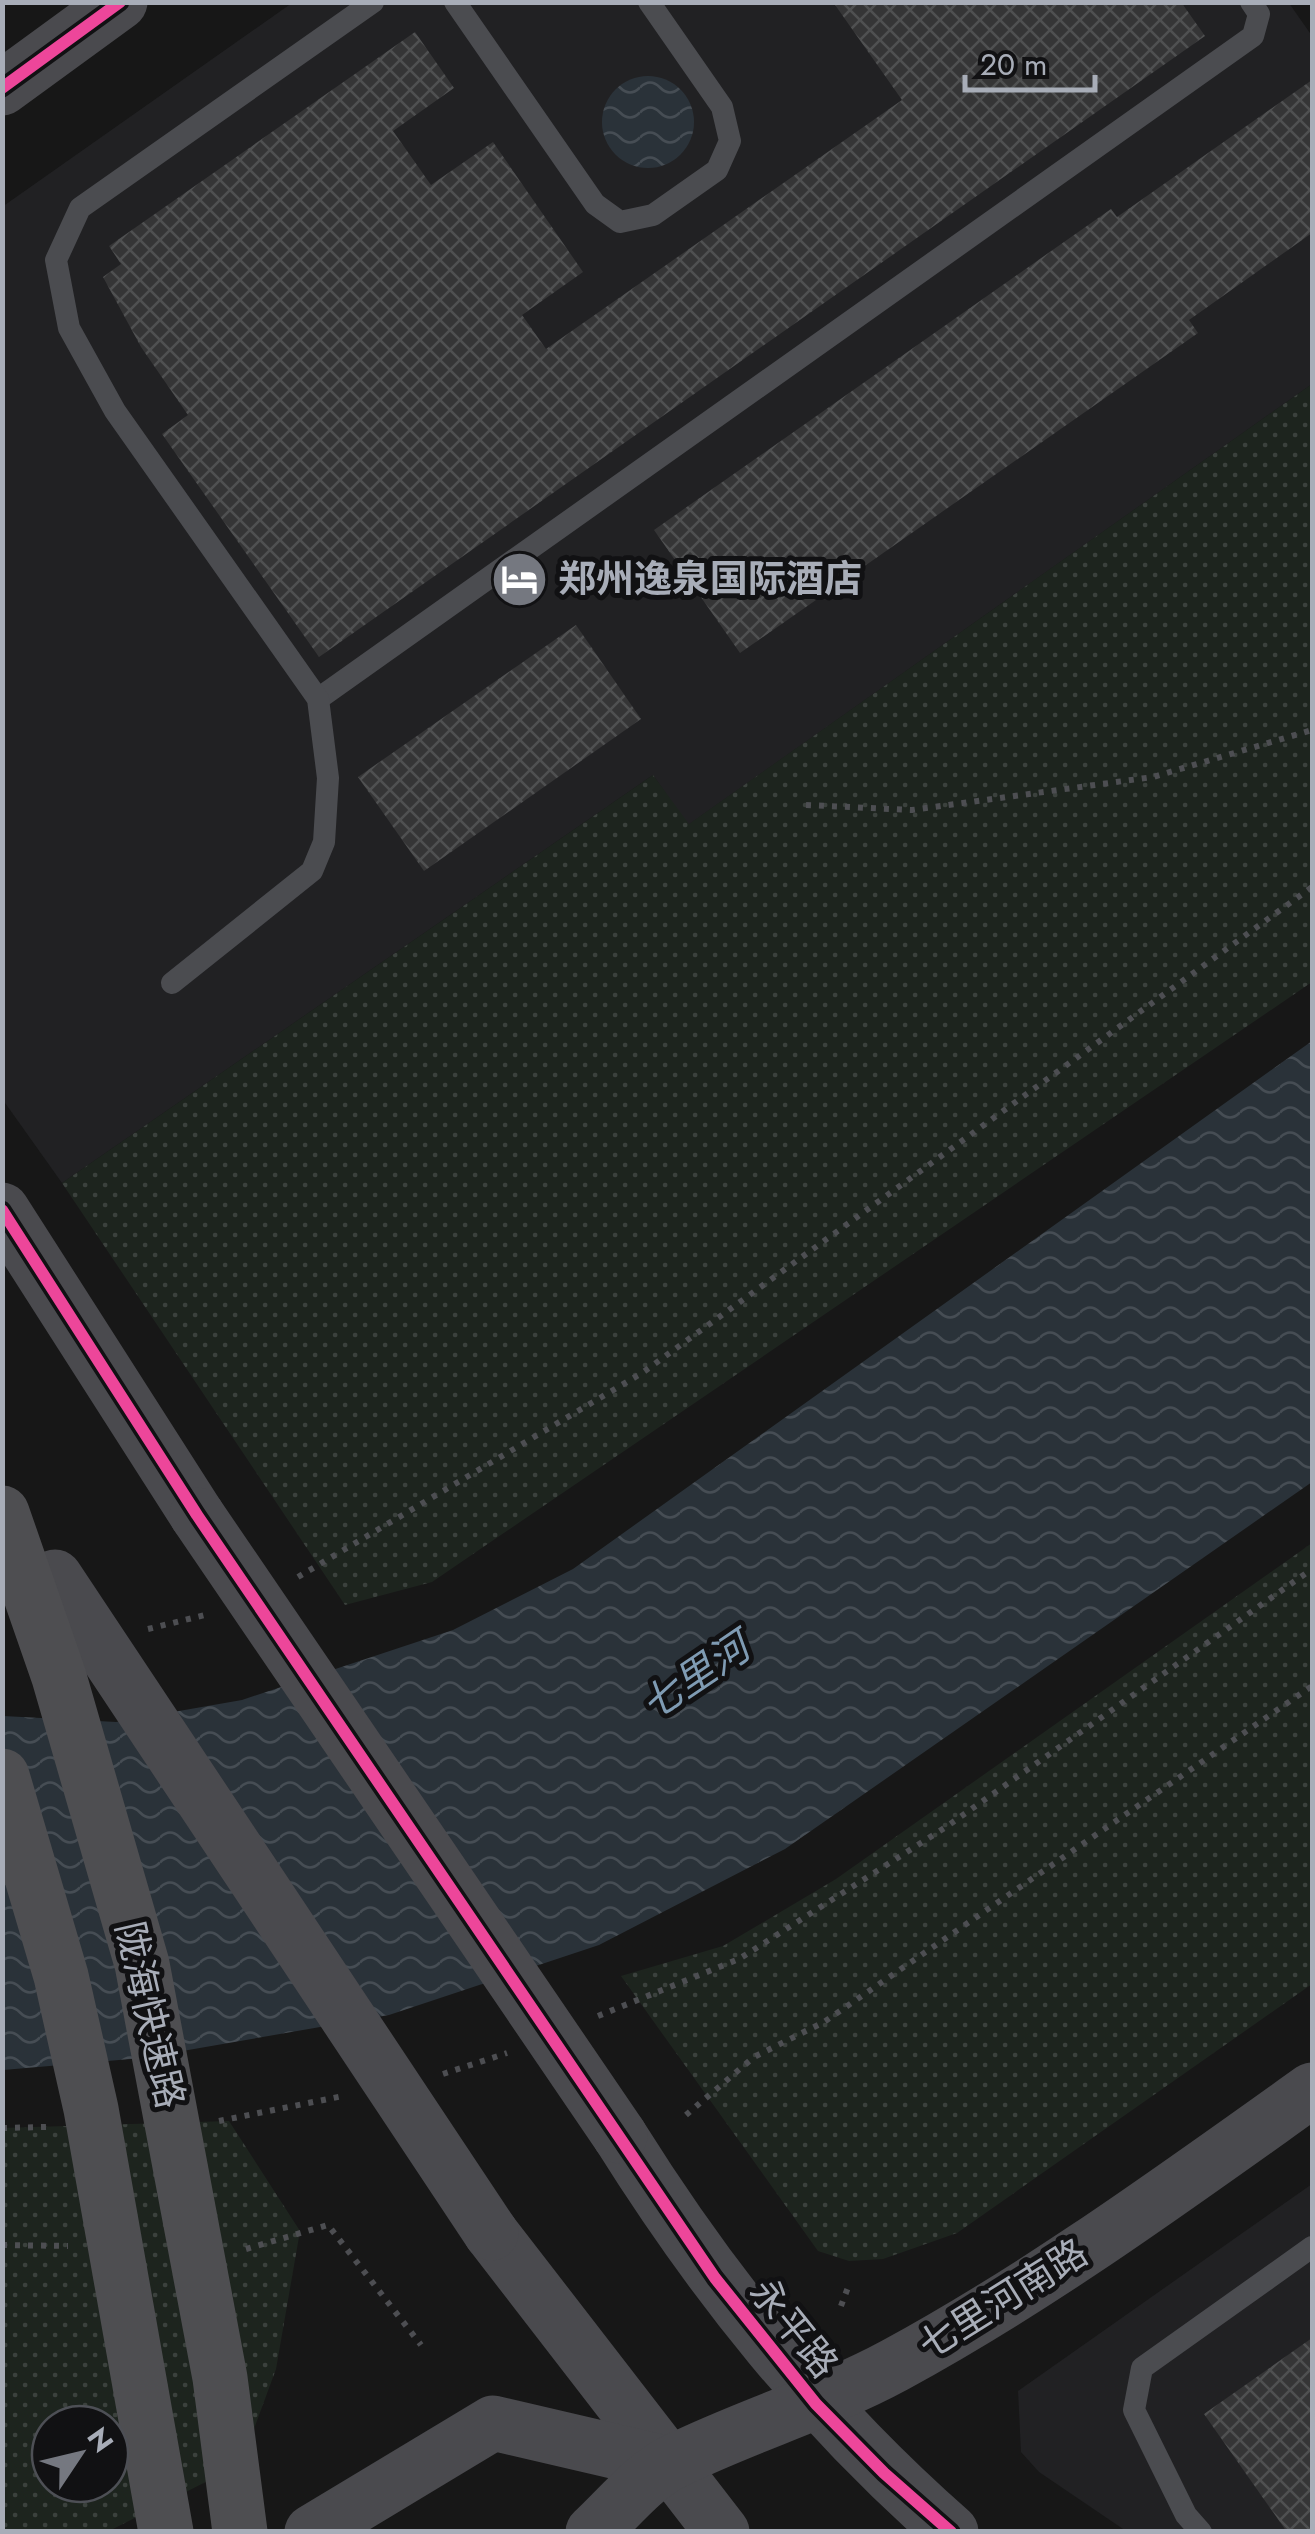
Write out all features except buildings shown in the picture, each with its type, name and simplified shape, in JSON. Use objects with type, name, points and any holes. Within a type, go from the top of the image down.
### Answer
[{"type":"highway","name":"陇海快速路","points":[[2,1512],[59,1678],[142,1964],[220,2378],[240,2532]]},
{"type":"highway","name":"陇海快速路","points":[[2,1776],[61,1976],[91,2109],[117,2234],[166,2532]]},
{"type":"street","points":[[2,88],[120,2]]},
{"type":"street","name":"永平路","points":[[2,1210],[196,1515],[715,2278],[816,2404],[951,2532]]},
{"type":"street","points":[[2,1512],[55,1577],[492,2233],[722,2532]]},
{"type":"street","name":"七里河南路","points":[[592,2532],[669,2464],[816,2404],[893,2366],[994,2307],[1127,2222],[1312,2090]]},
{"type":"street","points":[[312,2532],[493,2423],[669,2464]]},
{"type":"lane","points":[[172,983],[312,871],[324,842],[328,778],[318,699],[114,412],[69,328],[56,260],[80,208],[373,2]]},
{"type":"lane","points":[[455,2],[595,204],[620,222],[653,215],[717,170],[730,141],[722,107],[649,2]]},
{"type":"lane","points":[[318,699],[1254,36],[1260,14],[1252,2]]},
{"type":"lane","points":[[1201,2532],[1186,2515],[1134,2410],[1142,2368],[1312,2247]]},
{"type":"path","points":[[806,804],[912,810],[1153,777],[1312,730]]},
{"type":"path","points":[[296,1578],[642,1373],[1312,887]]},
{"type":"path","points":[[596,2017],[739,1958],[946,1827],[1312,1569]]},
{"type":"path","points":[[142,1630],[227,1610]]},
{"type":"path","points":[[686,2115],[754,2057],[855,2001],[1312,1686]]},
{"type":"path","points":[[434,2076],[471,2068],[524,2046]]},
{"type":"path","points":[[210,2122],[359,2092]]},
{"type":"path","points":[[2,2128],[59,2126]]},
{"type":"path","points":[[328,2225],[421,2345]]},
{"type":"path","points":[[841,2306],[850,2282]]},
{"type":"shaded area","name":"郑州逸泉国际酒店","points":[[292,3],[1289,3],[1312,36],[1312,384],[688,825],[653,775],[62,1183],[3,1100],[2,207]]},
{"type":"shaded area","points":[[1312,384],[1312,982],[432,1582],[345,1605],[62,1183],[653,775],[689,824]]},
{"type":"shaded area","points":[[1312,1543],[1312,1984],[957,2233],[883,2259],[849,2261],[818,2251],[621,1976],[723,1946],[836,1879]]},
{"type":"shaded area","points":[[229,2121],[300,2231],[276,2369],[241,2464],[109,2531],[3,2531],[2,2128]]},
{"type":"shaded area","points":[[1312,2184],[1312,2531],[1126,2531],[1039,2472],[1021,2452],[1018,2391]]},
{"type":"water","points":[[639,76],[657,76],[674,83],[687,96],[694,122],[687,148],[674,161],[657,168],[639,168],[622,161],[609,148],[602,131],[602,113],[609,96],[622,83]]},
{"type":"water","name":"七里河","points":[[1312,1041],[1312,1482],[785,1849],[599,1945],[389,2015],[142,2058],[3,2070],[3,1716],[116,1722],[242,1700],[453,1630],[573,1569]]},
{"type":"cycle path","points":[[2,88],[120,2]]},
{"type":"cycle path","points":[[2,1210],[197,1515],[715,2278],[816,2404],[884,2473],[951,2532]]},
{"type":"place","name":"郑州逸泉国际酒店","points":[[519,579]]}]
